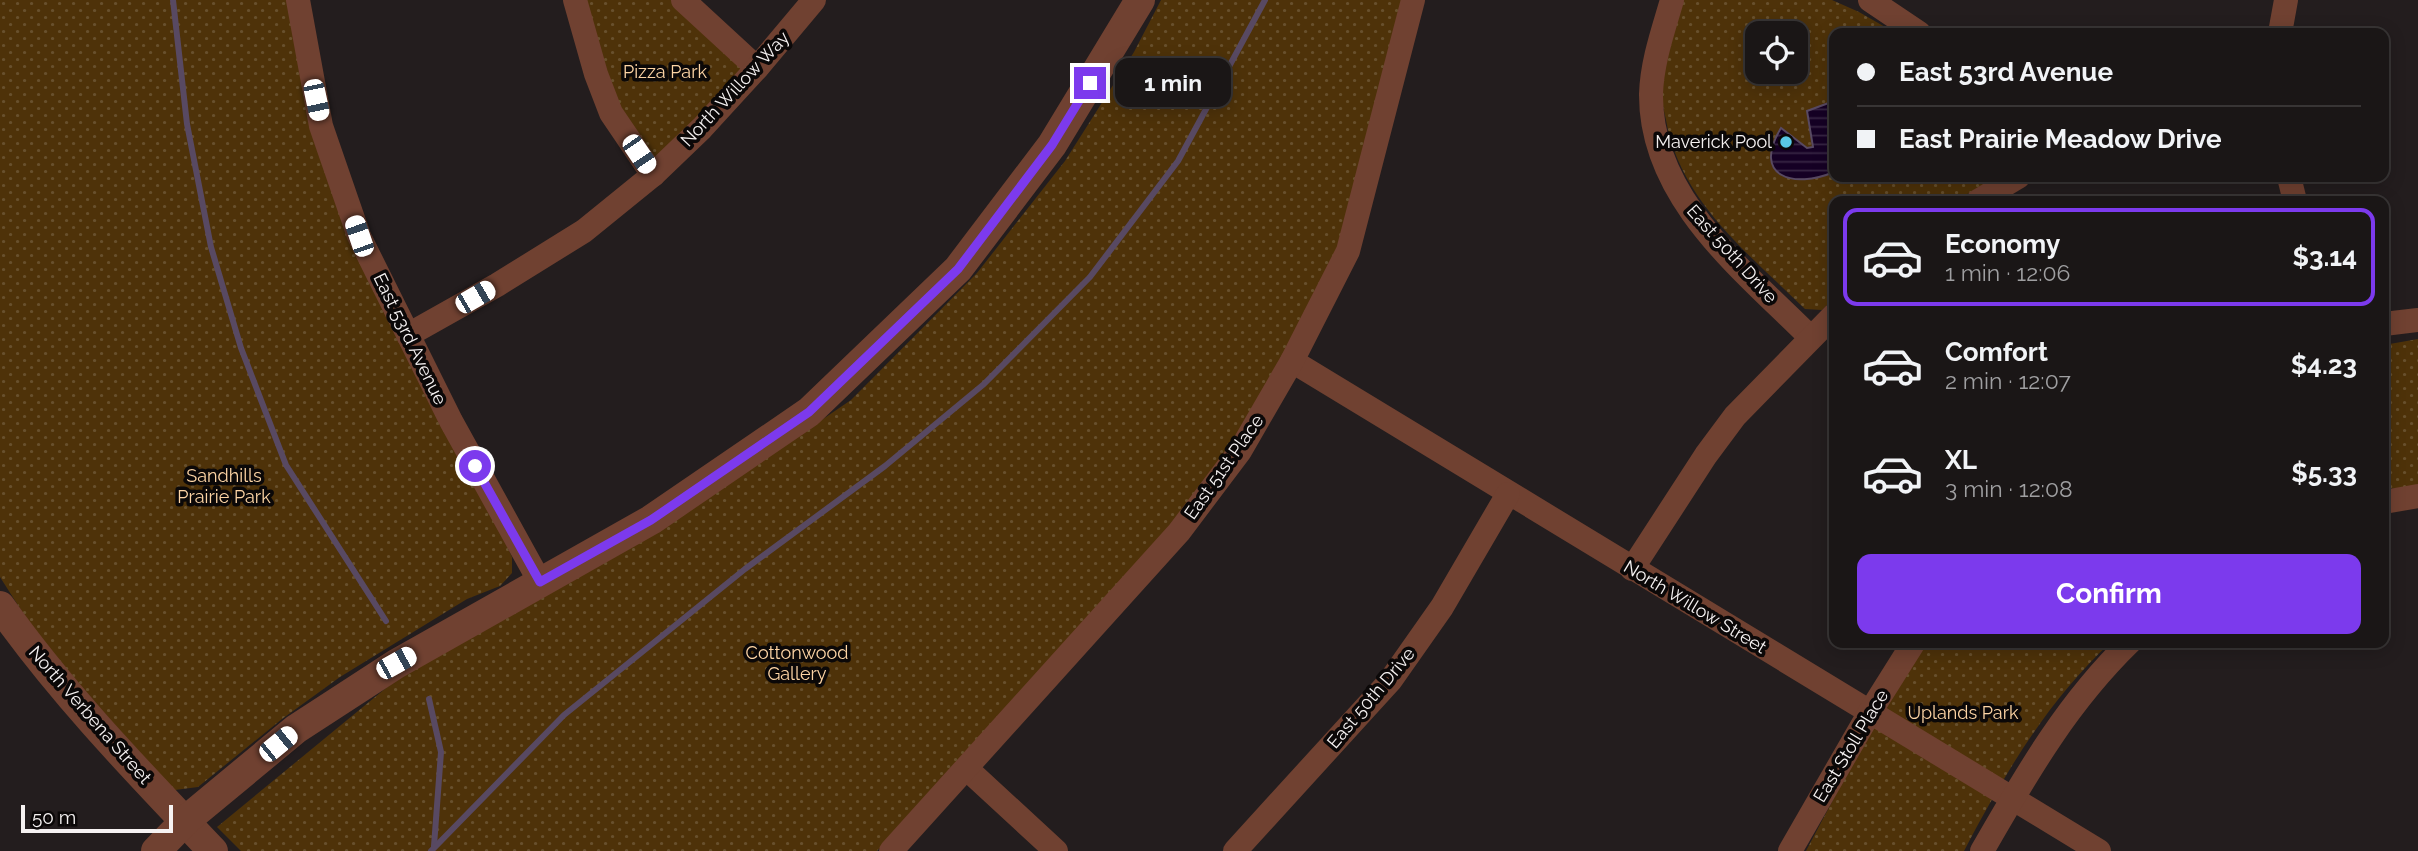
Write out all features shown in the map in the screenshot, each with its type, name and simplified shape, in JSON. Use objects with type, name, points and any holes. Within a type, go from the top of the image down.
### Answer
[{"type":"street","name":"East 53rd Avenue","points":[[298,0],[300,23],[321,126],[359,236],[451,421],[540,582]]},
{"type":"street","points":[[575,0],[596,74],[611,113],[653,175]]},
{"type":"street","points":[[683,0],[757,68]]},
{"type":"street","name":"North Willow Way","points":[[408,335],[497,285],[584,231],[653,175],[702,128],[814,0]]},
{"type":"street","points":[[156,851],[185,821],[296,729],[396,663],[651,520],[809,412],[958,269],[1052,145],[1140,0]]},
{"type":"street","name":"East 51st Place","points":[[891,851],[1179,532],[1240,451],[1292,361],[1348,251],[1413,0]]},
{"type":"street","name":"East 50th Drive","points":[[1672,0],[1654,65],[1651,94],[1653,122],[1663,160],[1679,194],[1711,236],[1810,337]]},
{"type":"street","points":[[1870,0],[1912,28]]},
{"type":"street","points":[[2281,28],[2286,0]]},
{"type":"street","points":[[1986,196],[2008,182]]},
{"type":"street","points":[[1632,569],[1706,455],[1735,416],[1829,320]]},
{"type":"street","points":[[2389,323],[2418,320]]},
{"type":"street","name":"North Willow Street","points":[[1292,361],[2099,851]]},
{"type":"street","name":"East 50th Drive","points":[[1235,851],[1390,681],[1442,607],[1508,494]]},
{"type":"street","points":[[2389,501],[2418,496]]},
{"type":"street","name":"North Verbena Street","points":[[0,606],[34,655],[86,716],[213,851]]},
{"type":"street","name":"East Stoll Place","points":[[1790,851],[1910,648]]},
{"type":"street","points":[[1982,851],[2040,751],[2078,698],[2124,648]]},
{"type":"street","points":[[967,769],[1056,851]]},
{"type":"green space","name":"Sandhills Prairie Park","points":[[0,0],[289,0],[312,125],[512,557],[512,573],[500,586],[467,599],[340,677],[282,719],[198,787],[175,790],[127,740],[35,632],[0,577]]},
{"type":"green space","name":"Pizza Park","points":[[575,0],[683,0],[757,68],[653,175],[611,113]]},
{"type":"green space","name":"Cottonwood Gallery","points":[[1161,0],[1406,0],[1340,254],[1290,354],[1187,509],[877,851],[241,851],[217,827],[386,688],[476,629],[707,498],[851,400],[977,273],[1065,161],[1134,52]]},
{"type":"green space","points":[[1682,0],[1832,0],[1887,28],[1829,28],[1829,182],[1986,184],[1963,196],[1829,196],[1829,303],[1822,310],[1805,309],[1740,246],[1701,201],[1674,149],[1665,114],[1663,82]]},
{"type":"green space","points":[[2418,339],[2418,487],[2389,489],[2389,344]]},
{"type":"green space","name":"Uplands Park","points":[[1921,648],[2105,648],[2067,689],[2028,740],[1964,851],[1806,851],[1861,747]]},
{"type":"shaded area","name":"Maverick Pool","points":[[1829,103],[1829,174],[1805,179],[1781,175],[1774,168],[1771,158],[1773,145],[1781,128],[1807,148],[1813,147],[1807,111]]},
{"type":"waterway","points":[[173,0],[187,124],[211,247],[241,348],[286,465],[386,621]]},
{"type":"waterway","points":[[431,851],[564,715],[745,569],[885,466],[984,384],[1090,277],[1178,161],[1265,0]]},
{"type":"waterway","points":[[429,699],[441,752],[434,846]]},
{"type":"place","name":"Maverick Pool","points":[[1786,142]]},
{"type":"route","points":[[475,466],[540,582],[651,520],[809,412],[958,269],[1052,145],[1090,83]]}]
